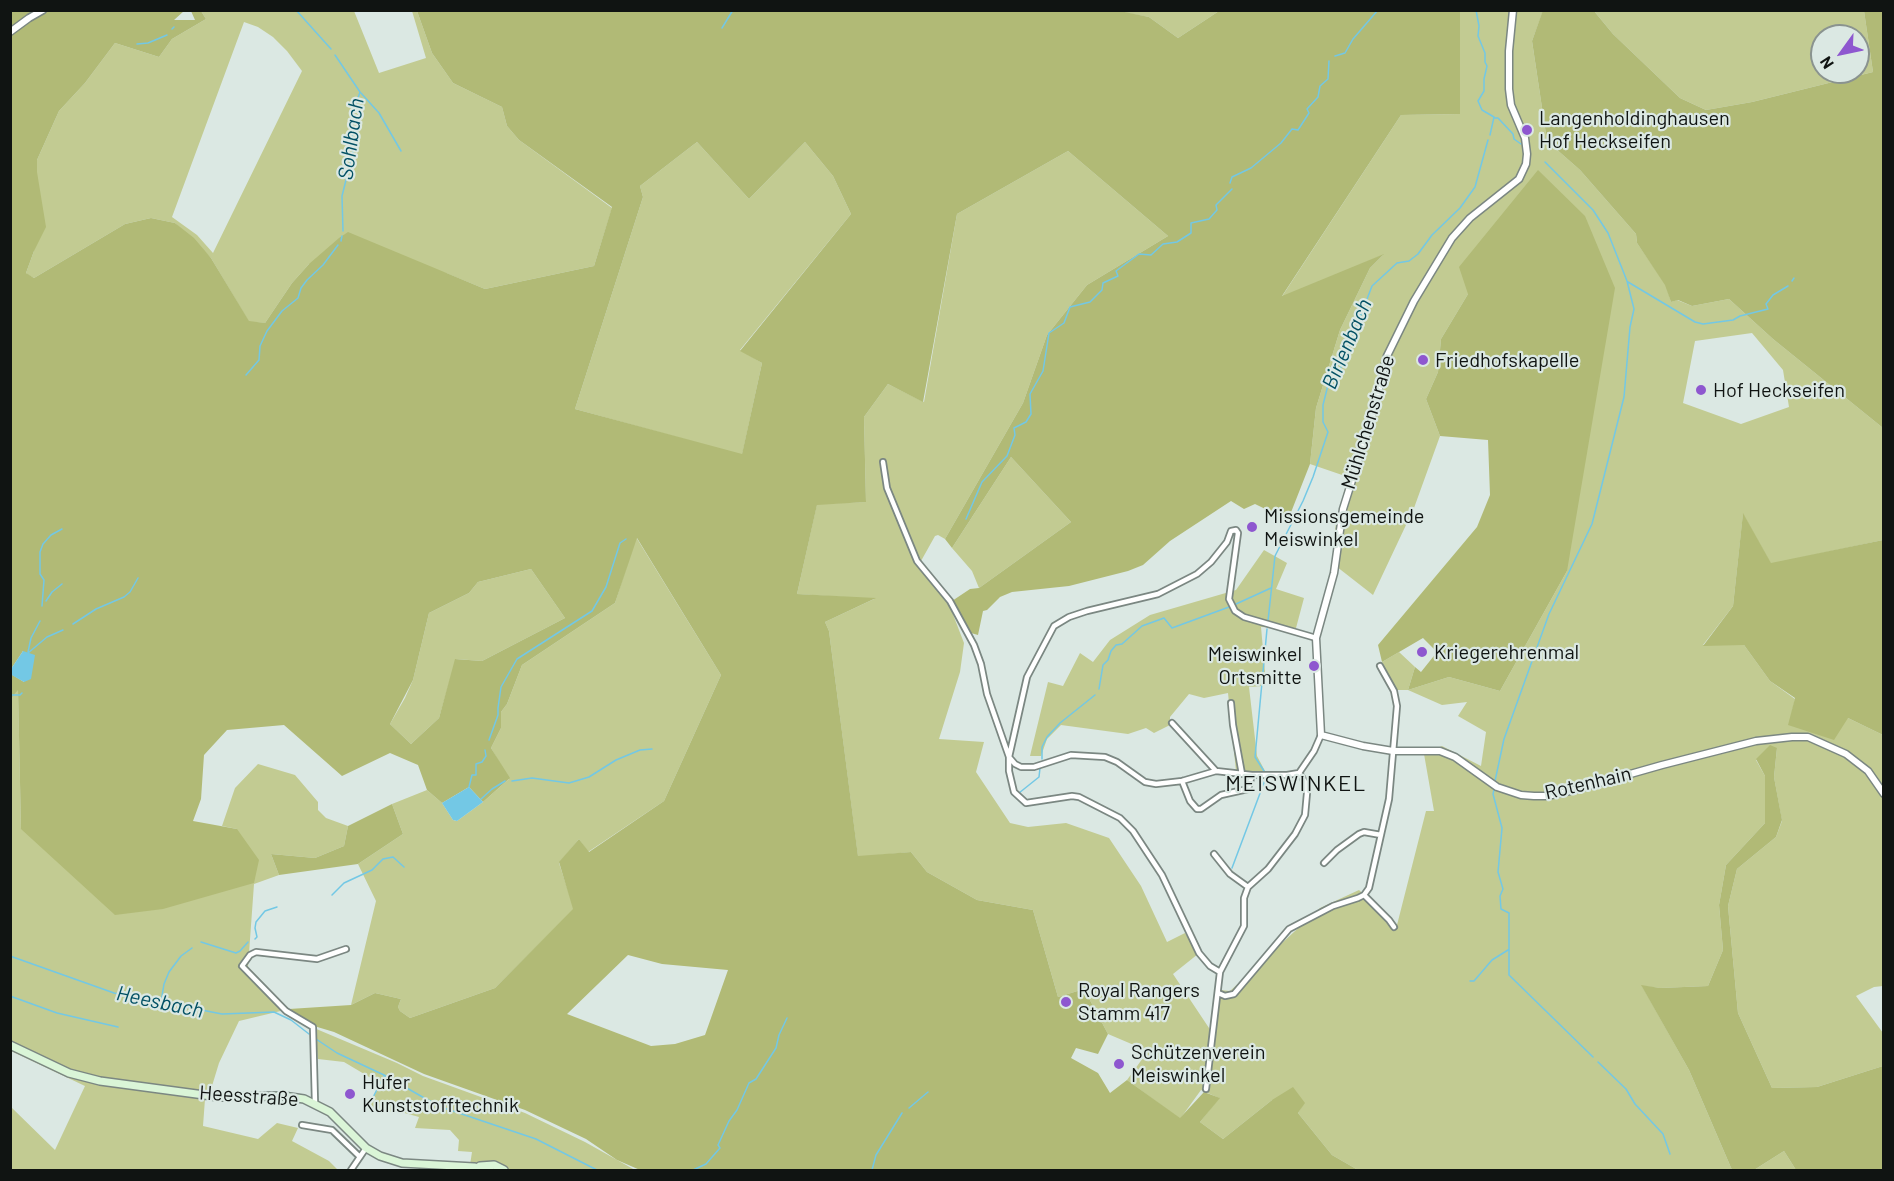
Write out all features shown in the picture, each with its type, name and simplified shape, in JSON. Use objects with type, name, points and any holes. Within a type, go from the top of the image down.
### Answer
[{"type":"main road","name":"Heesstraße","points":[[10,1045],[69,1073],[100,1081],[219,1097],[291,1096],[315,1103],[334,1115],[366,1148],[380,1156],[402,1163],[490,1170]]},
{"type":"main road","name":"Heesstraße","points":[[474,1167],[490,1165],[504,1170]]},
{"type":"street","points":[[10,32],[43,10]]},
{"type":"street","name":"Mühlchenstraße","points":[[1321,735],[1316,638],[1334,573],[1343,509],[1371,420],[1380,377],[1393,342],[1414,301],[1452,238],[1470,218],[1519,179],[1523,172],[1527,154],[1525,138],[1512,105],[1509,89],[1509,51],[1513,10]]},
{"type":"street","points":[[883,462],[887,488],[917,561],[946,596],[974,645],[981,664],[987,694],[1009,758],[1015,764],[1028,768],[1071,755],[1105,757],[1117,762],[1145,782],[1156,783],[1182,782],[1216,771],[1252,776],[1299,773]]},
{"type":"street","points":[[1221,972],[1210,966],[1199,953],[1162,875],[1126,823],[1079,797],[1026,803],[1014,792],[1009,771],[1009,758],[1027,677],[1054,626],[1069,617],[1087,611],[1158,594],[1197,574],[1216,555],[1233,530],[1237,530],[1238,533],[1229,599],[1236,611],[1244,617],[1316,638]]},
{"type":"street","points":[[1218,993],[1226,996],[1234,994],[1289,929],[1333,906],[1364,895],[1369,888],[1389,799],[1396,705],[1394,691],[1380,666]]},
{"type":"street","points":[[1231,703],[1242,774]]},
{"type":"street","points":[[1172,723],[1216,771]]},
{"type":"street","points":[[1299,773],[1314,751],[1321,735]]},
{"type":"street","name":"Rotenhain","points":[[1321,735],[1393,751],[1440,751],[1455,757],[1497,787],[1521,795],[1547,796],[1756,741],[1808,737],[1846,754],[1868,771],[1884,794]]},
{"type":"street","points":[[1206,1089],[1221,972],[1244,926],[1244,898],[1248,887],[1268,869],[1302,823],[1307,793],[1305,782],[1299,773]]},
{"type":"street","points":[[1182,782],[1190,801],[1197,809],[1201,809],[1221,795],[1248,789],[1252,776]]},
{"type":"street","points":[[1324,863],[1359,834],[1364,832],[1381,835]]},
{"type":"street","points":[[1214,854],[1230,874],[1248,887]]},
{"type":"street","points":[[1364,895],[1394,927]]},
{"type":"street","points":[[315,1103],[313,1027],[286,1011],[242,966],[250,955],[261,951],[318,959],[346,949]]},
{"type":"street","points":[[302,1125],[332,1130],[360,1157]]},
{"type":"street","points":[[351,1170],[366,1148]]},
{"type":"green space","points":[[1115,10],[1149,17],[1178,38],[1219,11],[1460,11],[1460,114],[1401,115],[1282,296],[1384,254],[1370,268],[1340,330],[1316,408],[1310,464],[1288,520],[1255,504],[1244,509],[1231,501],[1170,541],[1143,565],[1069,586],[1012,592],[1000,597],[983,611],[978,635],[971,633],[952,601],[970,589],[979,588],[1071,522],[1011,457],[952,548],[945,539],[1023,403],[1047,335],[1087,285],[1168,236],[1068,151],[957,214],[923,402],[888,384],[864,417],[866,502],[817,505],[797,594],[876,598],[825,622],[829,631],[858,856],[911,852],[927,872],[977,900],[1033,910],[1058,997],[1084,989],[1108,1034],[1098,1054],[1076,1048],[1071,1058],[1098,1073],[1110,1093],[1127,1080],[1180,1118],[1204,1092],[1220,1098],[1200,1122],[1223,1139],[1272,1100],[1293,1087],[1305,1103],[1298,1113],[1332,1155],[1358,1170],[640,1170],[617,1160],[586,1139],[525,1110],[424,1074],[334,1032],[314,1026],[289,1009],[351,1005],[375,993],[401,999],[398,1007],[410,1018],[495,988],[573,909],[559,862],[579,839],[589,852],[664,801],[721,675],[637,538],[615,603],[522,665],[507,704],[501,712],[501,728],[491,748],[510,778],[483,802],[469,787],[442,803],[427,790],[418,765],[390,753],[342,776],[284,725],[227,730],[204,755],[201,799],[193,821],[237,829],[259,860],[254,883],[163,909],[115,915],[21,829],[18,690],[11,698],[11,674],[24,682],[23,651],[11,669],[11,11],[184,11],[174,20],[195,20],[191,11],[201,11],[206,19],[172,39],[159,57],[115,43],[85,83],[59,111],[37,160],[46,227],[26,273],[34,278],[125,224],[151,218],[175,223],[194,238],[211,258],[249,321],[265,323],[292,283],[309,264],[348,232],[485,289],[594,266],[612,207],[519,140],[507,126],[502,107],[453,83],[432,53],[417,11]],"holes":[[[697,142],[749,199],[805,142],[833,176],[851,214],[740,351],[762,363],[742,454],[575,409],[643,197],[640,186]],[[531,569],[565,618],[482,661],[455,659],[439,718],[411,744],[390,724],[413,680],[429,613],[469,593],[478,582]],[[628,955],[662,964],[728,970],[705,1035],[675,1044],[651,1046],[567,1014]]]},
{"type":"green space","points":[[1543,10],[1594,11],[1613,34],[1680,98],[1706,110],[1752,102],[1825,84],[1870,84],[1870,73],[1873,72],[1870,24],[1866,24],[1864,11],[1883,11],[1883,428],[1773,339],[1729,299],[1692,306],[1678,300],[1671,302],[1665,285],[1637,243],[1636,234],[1580,170],[1547,141],[1532,41]]},
{"type":"green space","points":[[201,11],[354,11],[379,73],[426,58],[412,11],[417,11],[432,53],[453,83],[502,107],[507,126],[519,140],[612,208],[594,266],[485,289],[446,273],[309,264],[292,283],[265,323],[249,322],[211,258],[175,223],[151,218],[125,224],[34,278],[28,275],[26,273],[34,251],[37,160],[59,111],[85,83],[115,43],[159,57],[172,39],[206,19]],"holes":[[[244,22],[258,27],[273,37],[302,71],[213,253],[197,235],[172,217]]]},
{"type":"green space","points":[[1115,11],[1219,11],[1178,38],[1149,17]]},
{"type":"green space","points":[[1460,11],[1543,11],[1532,41],[1547,141],[1580,170],[1636,234],[1637,243],[1666,285],[1671,302],[1677,300],[1692,306],[1729,299],[1773,339],[1883,428],[1883,540],[1771,564],[1743,514],[1733,606],[1703,645],[1744,645],[1770,681],[1795,699],[1789,725],[1848,718],[1883,735],[1883,986],[1874,987],[1856,996],[1883,1033],[1883,1066],[1817,1087],[1772,1088],[1738,1013],[1728,906],[1737,869],[1776,837],[1782,821],[1774,777],[1777,748],[1756,760],[1765,776],[1765,823],[1726,865],[1719,905],[1723,950],[1708,986],[1660,988],[1642,986],[1689,1070],[1732,1170],[1358,1170],[1332,1155],[1298,1113],[1304,1103],[1272,1100],[1223,1139],[1200,1122],[1219,1098],[1201,1090],[1180,1119],[1127,1080],[1148,1051],[1108,1034],[1084,989],[1058,997],[1033,910],[977,900],[927,872],[911,852],[858,857],[829,631],[825,622],[874,599],[797,594],[817,504],[866,502],[864,417],[888,384],[924,402],[957,214],[1068,151],[1168,236],[1087,285],[1047,335],[1023,403],[945,539],[938,535],[935,536],[921,561],[922,566],[944,591],[964,643],[960,672],[939,739],[984,742],[976,772],[1010,823],[1028,827],[1066,823],[1109,838],[1141,886],[1167,942],[1185,933],[1198,954],[1173,974],[1211,1031],[1220,990],[1230,991],[1320,908],[1359,890],[1397,925],[1426,811],[1434,811],[1424,754],[1442,746],[1481,766],[1486,732],[1458,716],[1467,702],[1442,705],[1408,690],[1449,677],[1500,691],[1567,571],[1468,294],[1441,339],[1438,372],[1426,399],[1440,436],[1414,508],[1373,595],[1332,563],[1336,522],[1348,477],[1310,464],[1316,408],[1340,330],[1370,268],[1383,255],[1281,298],[1401,115],[1460,114]],"holes":[[[1752,333],[1783,370],[1789,407],[1741,424],[1683,403],[1695,341]]]},
{"type":"green space","points":[[1594,11],[1864,11],[1866,24],[1810,24],[1810,84],[1825,84],[1752,102],[1706,110],[1680,98],[1613,34]]},
{"type":"green space","points":[[1870,52],[1873,72],[1870,73]]},
{"type":"green space","points":[[697,142],[749,199],[805,142],[833,176],[851,214],[740,350],[762,363],[742,455],[575,409],[643,197],[640,186]]},
{"type":"green space","points":[[1538,170],[1585,216],[1615,288],[1567,571],[1500,691],[1449,677],[1408,690],[1415,667],[1421,672],[1437,652],[1423,638],[1382,662],[1378,645],[1477,527],[1490,495],[1488,440],[1440,436],[1426,399],[1438,372],[1441,339],[1468,294],[1459,267]]},
{"type":"green space","points":[[1011,457],[1071,522],[979,588],[972,571],[952,548]]},
{"type":"green space","points":[[1743,513],[1771,563],[1883,540],[1883,735],[1848,718],[1834,740],[1788,725],[1795,698],[1770,681],[1744,645],[1703,646],[1733,606]]},
{"type":"green space","points":[[636,537],[721,675],[664,801],[588,852],[579,839],[559,863],[574,909],[495,988],[410,1018],[398,1007],[401,999],[375,993],[351,1005],[376,901],[358,864],[403,834],[392,804],[427,790],[442,803],[453,820],[457,821],[509,779],[491,748],[501,728],[501,712],[507,704],[522,665],[615,603]]},
{"type":"green space","points":[[1264,550],[1287,563],[1276,589],[1304,598],[1296,628],[1261,627],[1265,672],[1263,686],[1249,687],[1257,756],[1265,771],[1236,771],[1228,693],[1204,698],[1189,694],[1170,717],[1170,725],[1154,733],[1146,728],[1128,734],[1061,725],[1047,739],[1041,756],[1030,756],[1048,682],[1063,686],[1080,653],[1093,662],[1110,640],[1150,615],[1236,590]]},
{"type":"green space","points":[[531,569],[565,618],[482,661],[456,659],[439,718],[411,744],[390,724],[413,680],[429,613],[469,593],[478,582]]},
{"type":"green space","points":[[1399,652],[1415,667],[1408,690],[1395,690],[1382,662]]},
{"type":"green space","points":[[18,688],[21,829],[237,829],[222,826],[235,788],[258,764],[295,775],[318,802],[318,810],[326,818],[348,826],[344,846],[315,858],[271,854],[279,875],[254,884],[248,967],[289,1009],[239,1021],[219,1063],[208,1099],[205,1099],[203,1126],[258,1139],[277,1123],[298,1128],[292,1141],[329,1161],[338,1170],[11,1170],[11,1107],[55,1150],[85,1086],[11,1051],[10,698]]},
{"type":"green space","points":[[1770,745],[1777,748],[1774,777],[1782,820],[1776,837],[1737,869],[1728,906],[1738,1013],[1772,1088],[1817,1087],[1883,1066],[1883,1170],[1796,1170],[1784,1151],[1754,1170],[1732,1170],[1689,1070],[1641,985],[1660,988],[1708,986],[1723,950],[1719,905],[1726,865],[1765,823],[1765,776],[1756,759]]},
{"type":"green space","points":[[392,804],[403,834],[358,864],[279,875],[271,854],[315,858],[344,846],[348,826]]},
{"type":"green space","points":[[314,1028],[423,1076],[525,1113],[585,1142],[635,1170],[510,1170],[490,1162],[470,1165],[472,1152],[458,1151],[459,1140],[450,1130],[415,1128],[419,1117],[401,1112],[371,1111],[369,1104],[381,1084],[344,1062],[318,1059]]},
{"type":"green space","points":[[1784,1151],[1796,1170],[1754,1170]]},
{"type":"water","points":[[23,651],[35,655],[31,679],[24,682],[10,674]]},
{"type":"water","points":[[469,787],[483,802],[457,821],[453,820],[442,803]]},
{"type":"waterway","name":"Sohlbach","points":[[296,10],[331,49]]},
{"type":"waterway","points":[[722,28],[733,10]]},
{"type":"waterway","points":[[1335,56],[1345,53],[1353,39],[1378,10]]},
{"type":"waterway","name":"Birlenbach","points":[[1476,10],[1478,36],[1485,53],[1487,66],[1484,91],[1478,101],[1482,110],[1494,117],[1490,135]]},
{"type":"waterway","points":[[137,44],[148,43],[167,35]]},
{"type":"waterway","name":"Sohlbach","points":[[335,55],[360,92],[352,116],[353,152],[342,196],[343,231]]},
{"type":"waterway","points":[[1230,183],[1232,177],[1251,168],[1281,143],[1292,129],[1298,130],[1309,113],[1307,109],[1318,97],[1320,86],[1328,79],[1329,61]]},
{"type":"waterway","points":[[361,93],[379,113],[401,151]]},
{"type":"waterway","points":[[1494,118],[1498,118],[1513,134],[1514,139],[1521,144]]},
{"type":"waterway","name":"Birlenbach","points":[[1268,621],[1275,556],[1303,501],[1328,432],[1323,422],[1323,405],[1329,381],[1338,375],[1372,286],[1397,263],[1409,261],[1418,254],[1432,235],[1460,208],[1475,187],[1488,140]]},
{"type":"waterway","points":[[1495,781],[1504,739],[1549,614],[1592,524],[1624,397],[1630,327],[1634,309],[1627,281],[1608,233],[1593,210],[1545,162]]},
{"type":"waterway","points":[[966,519],[982,482],[1007,456],[1015,435],[1014,428],[1026,422],[1031,414],[1030,394],[1043,371],[1049,333],[1064,323],[1070,307],[1090,302],[1102,290],[1103,283],[1118,276],[1116,271],[1139,254],[1151,255],[1163,244],[1177,242],[1191,233],[1191,223],[1209,219],[1217,210],[1216,205],[1232,189]]},
{"type":"waterway","name":"Sohlbach","points":[[341,241],[342,236]]},
{"type":"waterway","name":"Sohlbach","points":[[246,375],[259,360],[260,346],[267,331],[282,311],[298,298],[307,280],[323,265],[338,245]]},
{"type":"waterway","points":[[1628,282],[1695,322],[1703,324],[1733,320],[1768,309],[1766,304],[1773,295],[1788,286]]},
{"type":"waterway","points":[[42,606],[44,580],[40,574],[40,552],[43,544],[51,535],[62,529]]},
{"type":"waterway","points":[[489,740],[498,715],[501,687],[517,659],[592,611],[606,587],[620,543],[626,539]]},
{"type":"waterway","points":[[73,624],[96,609],[124,597],[130,592],[138,578]]},
{"type":"waterway","points":[[46,601],[62,584]]},
{"type":"waterway","points":[[1236,604],[1271,588]]},
{"type":"waterway","points":[[1099,689],[1103,665],[1108,660],[1111,651],[1142,626],[1164,618],[1172,628],[1229,607]]},
{"type":"waterway","points":[[28,652],[31,638],[40,621]]},
{"type":"waterway","name":"Birlenbach","points":[[1264,771],[1255,757],[1267,629]]},
{"type":"waterway","points":[[28,653],[47,637],[63,630]]},
{"type":"waterway","points":[[10,695],[22,693]]},
{"type":"waterway","points":[[1042,759],[1042,747],[1047,737],[1060,723],[1095,695]]},
{"type":"waterway","points":[[512,781],[532,778],[569,783],[589,777],[616,760],[640,750],[652,749]]},
{"type":"waterway","points":[[469,787],[472,775],[476,775],[476,764],[482,762],[486,756],[485,750]]},
{"type":"waterway","points":[[1019,793],[1039,777],[1040,768]]},
{"type":"waterway","name":"Birlenbach","points":[[1232,868],[1265,780]]},
{"type":"waterway","points":[[481,799],[505,781]]},
{"type":"waterway","points":[[1494,790],[1493,794],[1502,828],[1498,872],[1503,889],[1500,896],[1501,909],[1509,913],[1509,975],[1593,1057]]},
{"type":"waterway","points":[[332,895],[344,883],[372,870],[383,859],[393,857],[404,867]]},
{"type":"waterway","points":[[255,939],[257,937],[256,922],[265,911],[277,907]]},
{"type":"waterway","points":[[201,942],[236,953],[248,942]]},
{"type":"waterway","points":[[161,1002],[169,972],[181,956],[192,948]]},
{"type":"waterway","points":[[1470,981],[1474,981],[1492,960],[1508,950]]},
{"type":"waterway","name":"Heesbach","points":[[10,956],[114,993],[222,1014],[274,1012],[291,1020],[309,1034]]},
{"type":"waterway","points":[[10,996],[57,1013],[118,1027]]},
{"type":"waterway","points":[[693,1170],[706,1164],[720,1148],[718,1145],[729,1121],[737,1110],[749,1083],[756,1079],[776,1048],[787,1018]]},
{"type":"waterway","name":"Heesbach","points":[[316,1039],[337,1053],[384,1075],[444,1108],[536,1139],[597,1170]]},
{"type":"waterway","points":[[1598,1062],[1626,1089],[1635,1104],[1663,1134],[1670,1154]]},
{"type":"waterway","points":[[369,1105],[384,1076]]},
{"type":"waterway","points":[[909,1108],[928,1092]]},
{"type":"waterway","points":[[872,1170],[876,1155],[902,1113]]},
{"type":"place","name":"Langenholdinghausen Hof Heckseifen","points":[[1527,130]]},
{"type":"place","name":"Friedhofskapelle","points":[[1423,360]]},
{"type":"place","name":"Hof Heckseifen","points":[[1701,390]]},
{"type":"place","name":"Missionsgemeinde Meiswinkel","points":[[1252,527]]},
{"type":"place","name":"Kriegerehrenmal","points":[[1422,652]]},
{"type":"place","name":"Meiswinkel Ortsmitte","points":[[1314,666]]},
{"type":"place","name":"Royal Rangers Stamm 417","points":[[1066,1002]]},
{"type":"place","name":"Schützenverein Meiswinkel","points":[[1119,1064]]},
{"type":"place","name":"Hufer Kunststofftechnik","points":[[350,1094]]},
{"type":"district","name":"MEISWINKEL","points":[[1296,784]]}]
